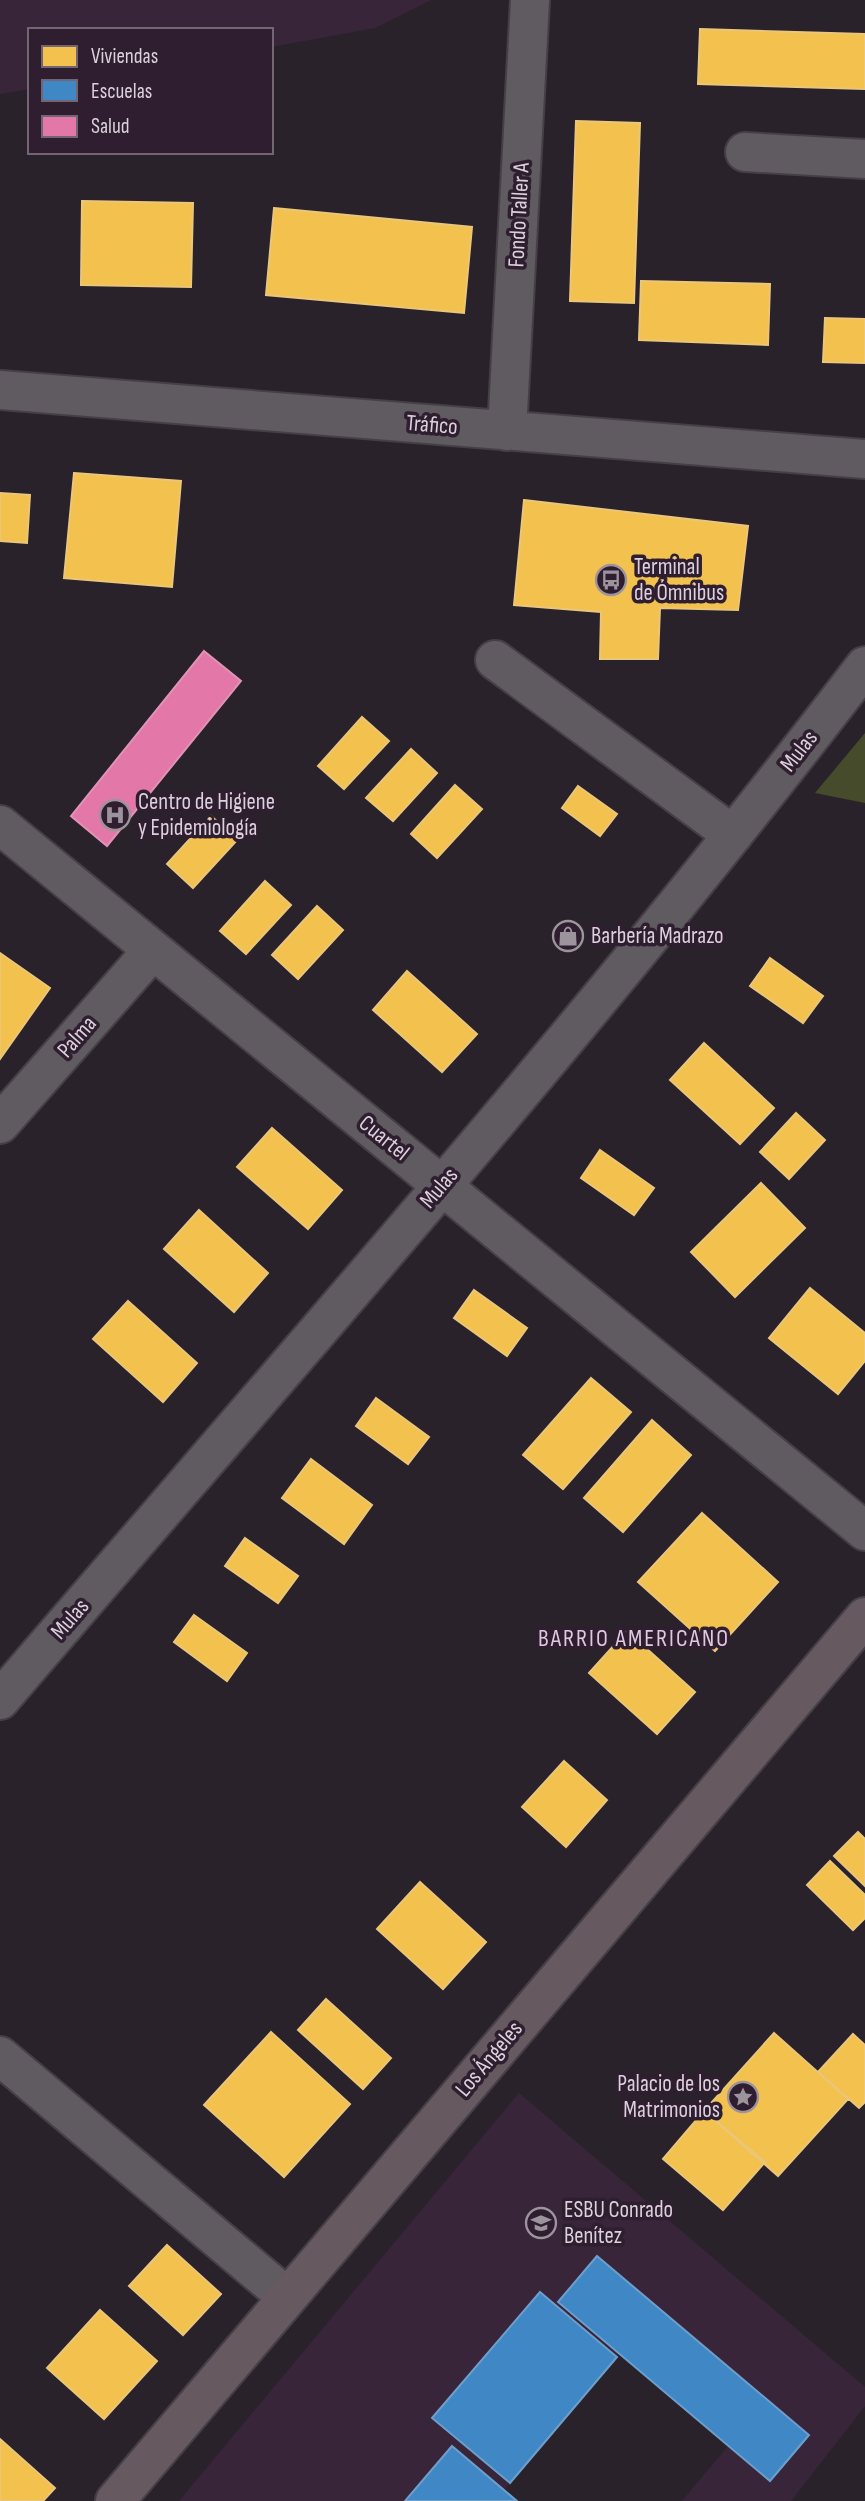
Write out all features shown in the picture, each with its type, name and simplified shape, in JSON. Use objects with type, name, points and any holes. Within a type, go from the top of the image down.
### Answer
[{"type":"main road","name":"Los Ángeles","points":[[116,2501],[865,1617]]},
{"type":"street","name":"Fondo Taller A","points":[[507,430],[530,0]]},
{"type":"street","points":[[746,152],[865,159]]},
{"type":"street","name":"Tráfico","points":[[0,390],[865,459]]},
{"type":"street","points":[[495,660],[733,835]]},
{"type":"street","name":"Mulas","points":[[0,1700],[442,1185],[733,835],[865,666]]},
{"type":"street","name":"Cuartel","points":[[0,825],[865,1531]]},
{"type":"street","name":"Palma","points":[[0,1124],[153,950]]},
{"type":"street","points":[[0,2056],[287,2297]]},
{"type":"shaded area","points":[[0,0],[431,0],[375,28],[273,47],[273,28],[28,28],[28,89],[0,94]]},
{"type":"shaded area","name":"ESBU Conrado Benítez","points":[[519,2093],[865,2387],[865,2406],[791,2501],[682,2501],[728,2446],[620,2354],[504,2490],[517,2501],[179,2501]]},
{"type":"green space","points":[[865,733],[865,803],[815,793]]},
{"type":"building: Viviendas","points":[[700,29],[865,34],[865,89],[698,84]]},
{"type":"building: Viviendas","points":[[576,121],[640,123],[634,303],[570,301]]},
{"type":"building: Viviendas","points":[[82,201],[193,203],[191,287],[81,285]]},
{"type":"building: Viviendas","points":[[274,208],[472,227],[464,313],[266,295]]},
{"type":"building: Viviendas","points":[[641,281],[770,284],[768,345],[639,340]]},
{"type":"building: Viviendas","points":[[825,318],[865,319],[865,363],[823,362]]},
{"type":"building: Viviendas","points":[[74,473],[181,481],[172,587],[64,578]]},
{"type":"building: Viviendas","points":[[0,493],[30,495],[27,543],[0,541]]},
{"type":"building: Viviendas","points":[[524,500],[748,526],[738,610],[660,608],[658,659],[600,659],[601,612],[514,605]]},
{"type":"building: Viviendas","points":[[362,717],[389,741],[344,789],[318,766]]},
{"type":"building: Viviendas","points":[[411,749],[437,773],[393,821],[366,798]]},
{"type":"building: Viviendas","points":[[455,785],[482,809],[437,858],[411,834]]},
{"type":"building: Viviendas","points":[[578,786],[617,814],[600,836],[562,808]]},
{"type":"building: Viviendas","points":[[211,816],[238,839],[193,888],[167,864]]},
{"type":"building: Viviendas","points":[[265,881],[291,905],[246,954],[220,931]]},
{"type":"building: Viviendas","points":[[317,906],[343,930],[298,979],[272,955]]},
{"type":"building: Viviendas","points":[[0,953],[50,988],[0,1059]]},
{"type":"building: Viviendas","points":[[770,958],[823,996],[803,1023],[750,986]]},
{"type":"building: Viviendas","points":[[407,971],[477,1034],[442,1072],[373,1010]]},
{"type":"building: Viviendas","points":[[704,1043],[774,1108],[740,1144],[670,1080]]},
{"type":"building: Viviendas","points":[[796,1113],[825,1140],[789,1179],[760,1152]]},
{"type":"building: Viviendas","points":[[272,1128],[342,1190],[308,1229],[237,1167]]},
{"type":"building: Viviendas","points":[[600,1150],[654,1188],[634,1215],[581,1178]]},
{"type":"building: Viviendas","points":[[761,1183],[805,1228],[735,1297],[691,1252]]},
{"type":"building: Viviendas","points":[[199,1210],[268,1273],[234,1312],[164,1249]]},
{"type":"building: Viviendas","points":[[810,1288],[865,1333],[865,1361],[838,1394],[769,1338]]},
{"type":"building: Viviendas","points":[[474,1290],[527,1328],[507,1356],[454,1318]]},
{"type":"building: Viviendas","points":[[128,1301],[197,1363],[163,1402],[93,1339]]},
{"type":"building: Viviendas","points":[[591,1378],[631,1412],[563,1489],[523,1455]]},
{"type":"building: Viviendas","points":[[376,1398],[429,1437],[408,1464],[356,1426]]},
{"type":"building: Viviendas","points":[[652,1420],[691,1455],[623,1532],[584,1498]]},
{"type":"building: Viviendas","points":[[311,1459],[372,1505],[344,1544],[282,1498]]},
{"type":"building: Viviendas","points":[[702,1513],[778,1582],[715,1651],[638,1582]]},
{"type":"building: Viviendas","points":[[245,1538],[298,1576],[278,1603],[225,1566]]},
{"type":"building: Viviendas","points":[[194,1615],[247,1653],[227,1681],[174,1642]]},
{"type":"building: Viviendas","points":[[627,1631],[695,1692],[657,1734],[589,1673]]},
{"type":"building: Viviendas","points":[[564,1761],[607,1800],[566,1847],[522,1807]]},
{"type":"building: Viviendas","points":[[858,1832],[865,1839],[865,1886],[834,1856]]},
{"type":"building: Viviendas","points":[[830,1861],[865,1895],[865,1918],[853,1930],[807,1885]]},
{"type":"building: Viviendas","points":[[420,1882],[486,1942],[443,1989],[377,1929]]},
{"type":"building: Viviendas","points":[[326,1999],[391,2058],[363,2089],[298,2030]]},
{"type":"building: Viviendas","points":[[271,2032],[350,2104],[284,2177],[204,2105]]},
{"type":"building: Viviendas","points":[[774,2033],[848,2099],[778,2176],[704,2111]]},
{"type":"building: Viviendas","points":[[853,2034],[865,2045],[865,2102],[859,2108],[818,2072]]},
{"type":"building: Viviendas","points":[[704,2111],[765,2162],[723,2210],[663,2159]]},
{"type":"building: Viviendas","points":[[167,2245],[221,2294],[183,2335],[129,2286]]},
{"type":"building: Viviendas","points":[[100,2310],[157,2361],[104,2419],[47,2368]]},
{"type":"building: Viviendas","points":[[0,2439],[55,2488],[43,2501],[0,2501]]},
{"type":"building: Escuelas","points":[[597,2256],[809,2435],[770,2481],[558,2302]]},
{"type":"building: Escuelas","points":[[540,2292],[617,2357],[510,2483],[432,2418]]},
{"type":"building: Escuelas","points":[[452,2446],[517,2501],[405,2501]]},
{"type":"building: Salud","points":[[204,651],[241,681],[107,846],[71,816]]},
{"type":"place","name":"Terminal de Ómnibus","points":[[611,580]]},
{"type":"place","name":"Centro de Higiene y Epidemiología","points":[[115,815]]},
{"type":"place","name":"Barbería Madrazo","points":[[568,936]]},
{"type":"place","name":"Palacio de los Matrimonios","points":[[743,2097]]},
{"type":"place","name":"ESBU Conrado Benítez","points":[[541,2223]]},
{"type":"district","name":"BARRIO AMERICANO","points":[[634,1638]]}]
